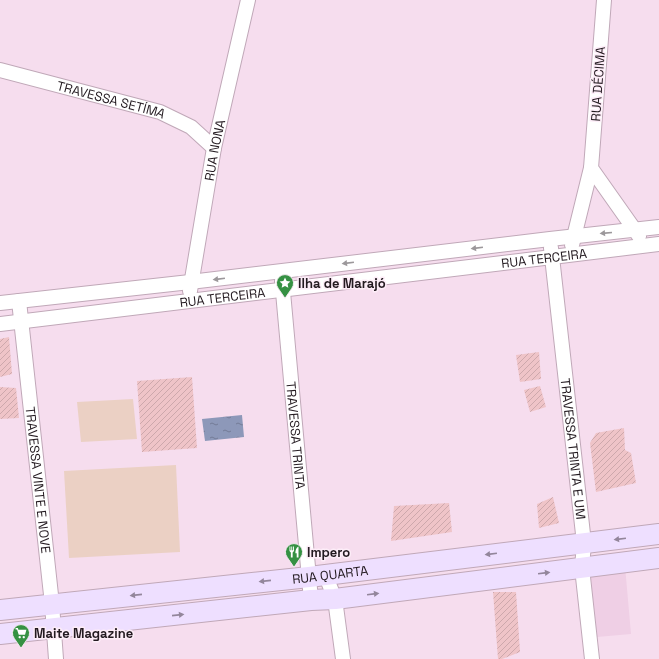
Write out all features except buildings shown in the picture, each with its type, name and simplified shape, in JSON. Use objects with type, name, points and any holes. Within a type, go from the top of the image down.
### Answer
[{"type":"street","name":"RUA NONA","points":[[189,302],[190,282],[214,148],[248,0]]},
{"type":"street","name":"RUA DÉCIMA","points":[[569,255],[592,168],[604,0]]},
{"type":"street","name":"TRAVESSA SETÍMA","points":[[0,70],[160,112],[191,127],[214,148]]},
{"type":"street","points":[[592,168],[635,231],[652,245]]},
{"type":"street","name":"RUA TERCEIRA","points":[[0,303],[574,236],[635,231],[659,227]]},
{"type":"street","name":"TRAVESSA TRINTA E UM","points":[[550,239],[584,543],[582,568],[592,659]]},
{"type":"street","name":"RUA TERCEIRA","points":[[0,324],[652,245]]},
{"type":"street","name":"TRAVESSA TRINTA","points":[[282,271],[317,575],[311,600]]},
{"type":"street","name":"TRAVESSA VINTE E NOVE","points":[[19,301],[20,322],[52,604],[56,659]]},
{"type":"street","name":"RUA QUARTA","points":[[0,610],[317,575],[659,534]]},
{"type":"street","name":"RUA QUARTA","points":[[0,634],[335,598],[659,558]]},
{"type":"street","points":[[317,575],[335,598],[343,659]]},
{"type":"shaded area","points":[[133,399],[137,439],[81,442],[77,402]]},
{"type":"shaded area","points":[[176,465],[180,552],[69,558],[64,471]]},
{"type":"shaded area","points":[[625,566],[631,634],[597,637],[590,569]]},
{"type":"water","points":[[242,415],[244,437],[205,441],[202,419]]},
{"type":"place","name":"Ilha de Marajó","points":[[285,298]]},
{"type":"place","name":"Impero","points":[[294,567]]},
{"type":"place","name":"Maite Magazine","points":[[21,648]]}]
